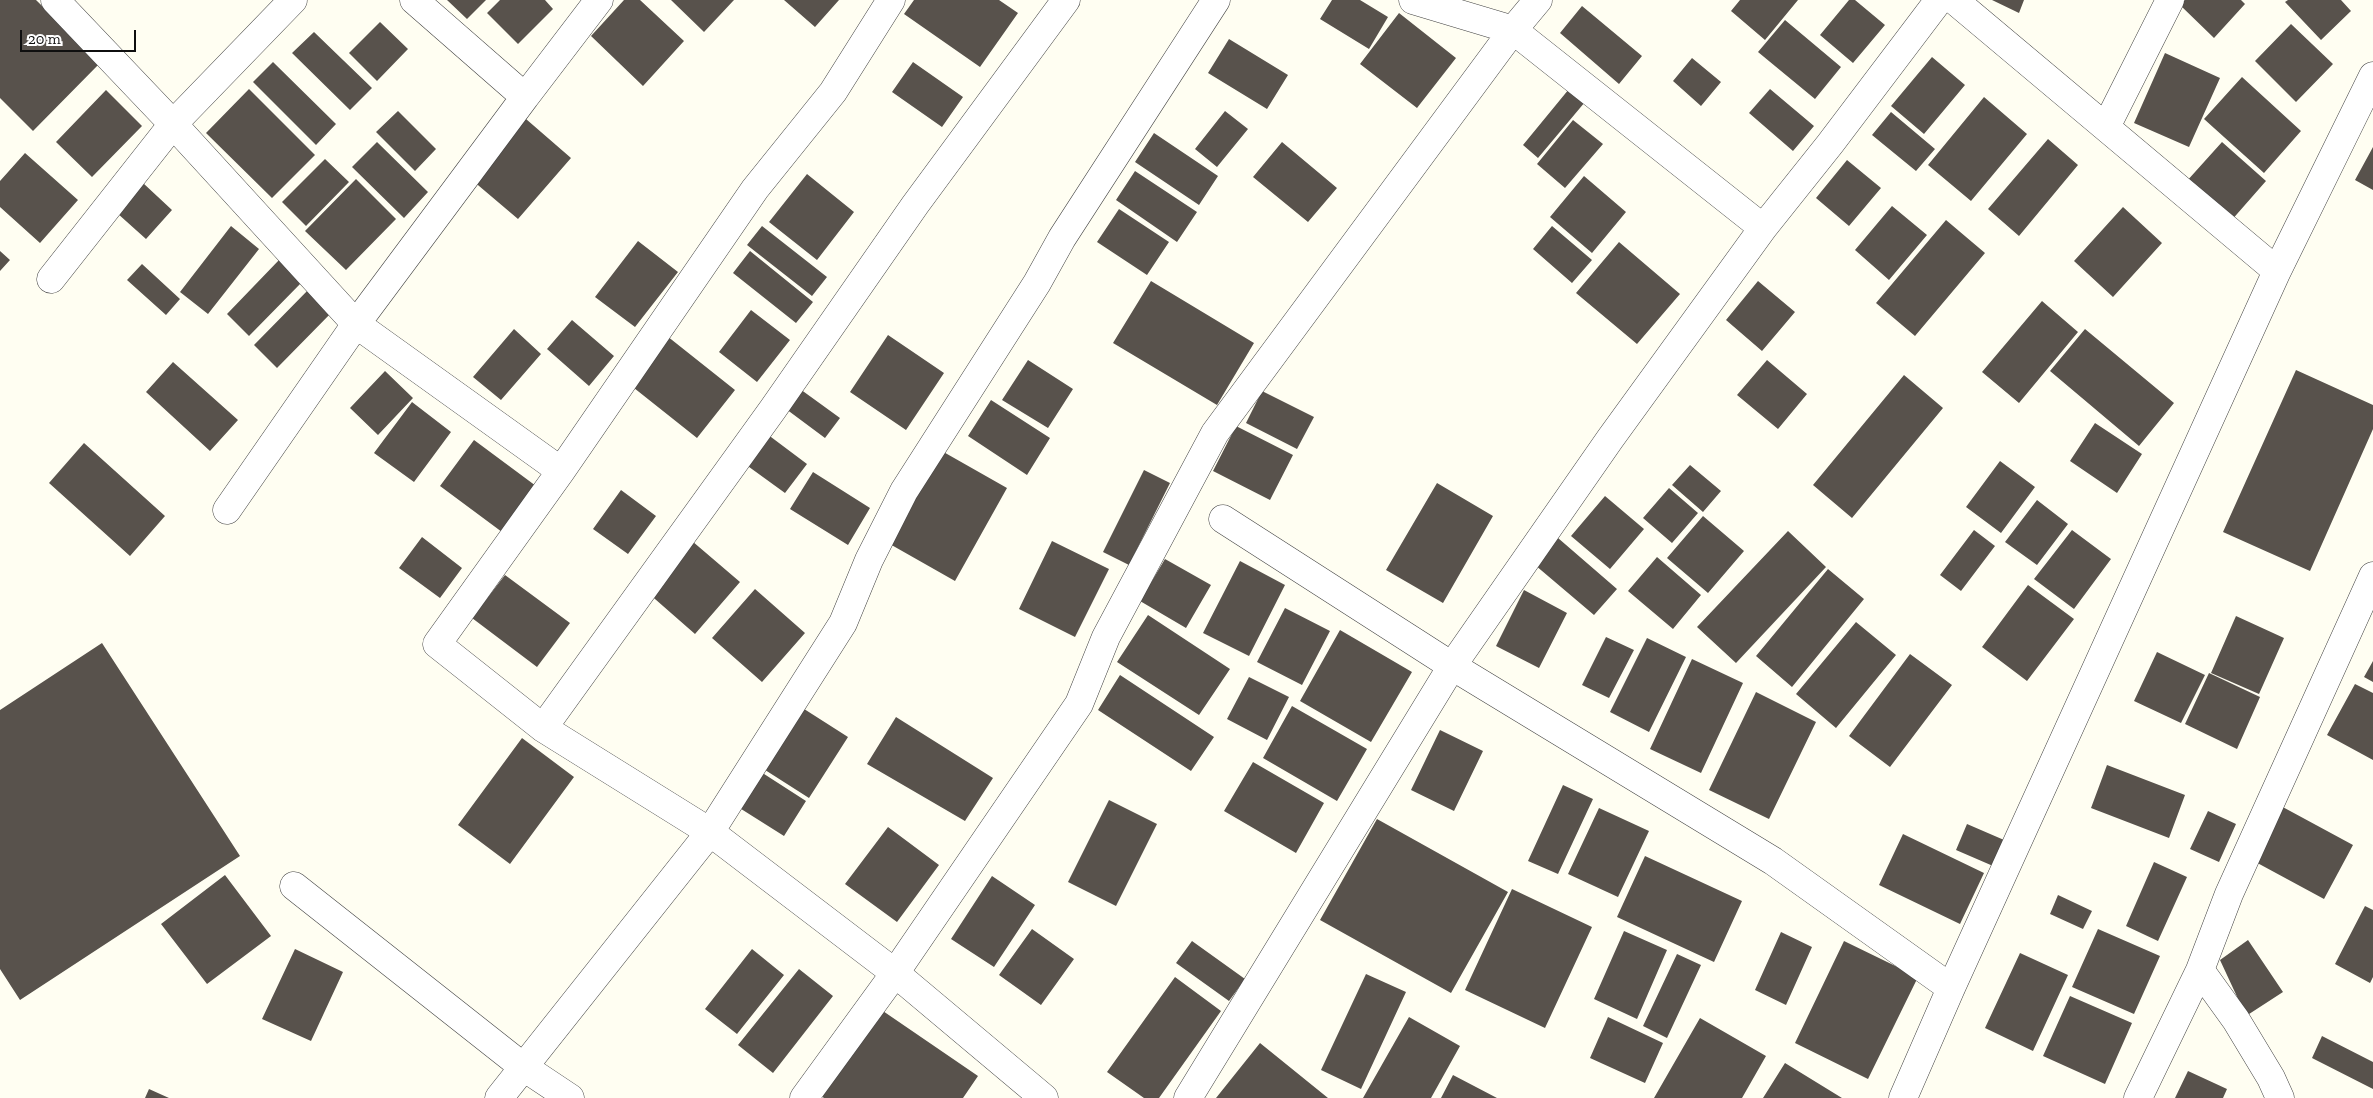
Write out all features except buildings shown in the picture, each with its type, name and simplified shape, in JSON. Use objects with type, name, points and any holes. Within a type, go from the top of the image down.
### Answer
[{"type":"street","points":[[55,0],[173,124],[356,324],[561,471]]},
{"type":"street","points":[[51,279],[173,124],[293,0]]},
{"type":"street","points":[[414,0],[525,97]]},
{"type":"street","points":[[227,510],[356,324],[598,0]]},
{"type":"street","points":[[891,0],[833,92],[755,189],[561,471],[437,644],[543,728],[710,832],[895,972],[1044,1098]]},
{"type":"street","points":[[543,728],[773,409],[916,205],[1066,0]]},
{"type":"street","points":[[499,1098],[522,1066],[710,832],[843,623],[869,560],[904,491],[1036,283],[1062,238],[1216,0]]},
{"type":"street","points":[[1413,0],[1513,30],[1763,228]]},
{"type":"street","points":[[804,1098],[895,972],[1080,704],[1106,637],[1214,433],[1513,30],[1538,0]]},
{"type":"street","points":[[1188,1098],[1452,666],[1610,439],[1763,228],[1830,144],[1939,0]]},
{"type":"street","points":[[1954,0],[2277,271]]},
{"type":"street","points":[[2106,127],[2170,0]]},
{"type":"street","points":[[1903,1098],[1951,988],[2277,271],[2373,76]]},
{"type":"street","points":[[1223,520],[1452,666],[1773,861],[1951,988]]},
{"type":"street","points":[[2138,1098],[2200,970],[2229,894],[2373,576]]},
{"type":"street","points":[[294,886],[522,1066],[570,1098]]},
{"type":"street","points":[[2200,970],[2236,1020],[2271,1078],[2280,1098]]}]
